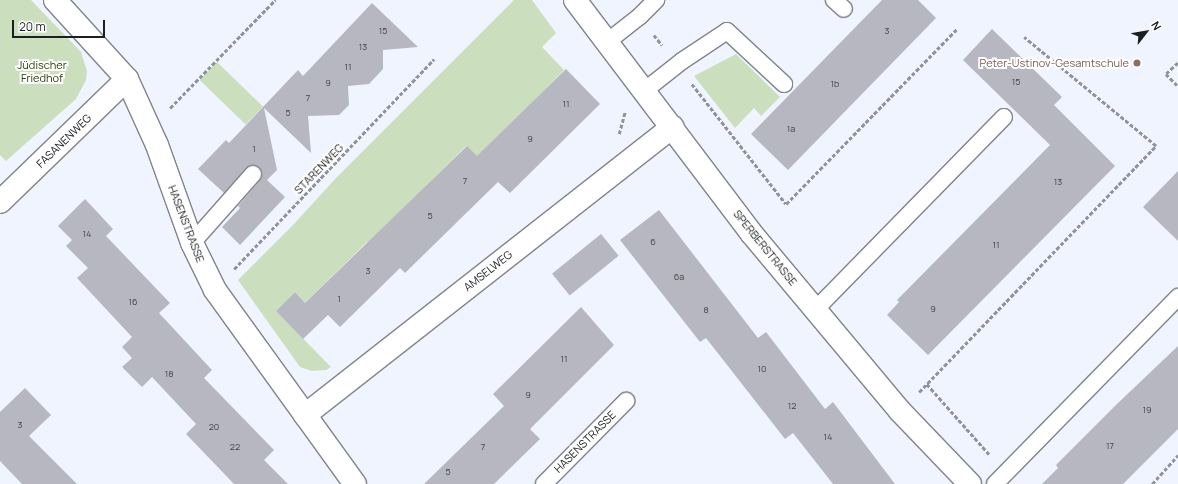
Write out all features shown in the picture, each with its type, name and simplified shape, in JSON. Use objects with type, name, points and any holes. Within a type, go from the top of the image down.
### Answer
[{"type":"street","name":"HASENSTRASSE","points":[[55,0],[127,79],[150,129],[192,243],[215,290],[355,484]]},
{"type":"street","name":"SPERBERSTRASSE","points":[[575,0],[752,234],[900,412],[970,484]]},
{"type":"street","name":"FASANENWEG","points":[[0,202],[127,79]]},
{"type":"street","name":"AMSELWEG","points":[[304,415],[672,127]]},
{"type":"lane","points":[[607,42],[640,16],[656,0]]},
{"type":"lane","points":[[644,91],[727,31],[784,84]]},
{"type":"lane","points":[[815,310],[1004,117]]},
{"type":"lane","points":[[192,243],[253,174]]},
{"type":"lane","points":[[995,484],[1178,297]]},
{"type":"lane","name":"HASENSTRASSE","points":[[544,484],[626,400]]},
{"type":"path","points":[[150,129],[275,0]]},
{"type":"path","points":[[640,16],[786,204],[957,29]]},
{"type":"path","points":[[931,381],[1156,146],[1024,37]]},
{"type":"path","name":"STARENWEG","points":[[215,290],[434,59]]},
{"type":"path","points":[[1178,63],[1166,74],[1178,86]]},
{"type":"path","points":[[617,140],[626,107]]},
{"type":"path","points":[[927,384],[1006,472]]},
{"type":"path","points":[[1152,484],[1178,455]]},
{"type":"green space","name":"Jüdischer Friedhof","points":[[0,0],[31,0],[81,52],[87,71],[86,80],[76,99],[6,161],[0,155]]},
{"type":"green space","points":[[514,0],[532,0],[556,33],[542,47],[564,70],[531,104],[488,168],[466,146],[396,216],[382,257],[367,242],[305,303],[295,292],[276,311],[331,367],[326,370],[312,371],[300,367],[238,280],[293,225],[336,178]]},
{"type":"green space","points":[[736,54],[780,97],[761,116],[754,108],[735,128],[694,76]]},
{"type":"green space","points":[[217,62],[263,106],[246,124],[200,80]]},
{"type":"building","points":[[882,0],[918,0],[936,18],[788,170],[751,134]]},
{"type":"building","points":[[372,3],[418,47],[383,50],[383,69],[369,84],[348,86],[349,105],[339,115],[308,116],[311,153],[264,108],[277,170],[267,180],[285,197],[240,245],[222,227],[240,208],[238,206],[260,180],[262,171],[255,165],[250,165],[224,193],[198,169],[226,140],[229,143],[298,70],[303,76]]},
{"type":"building","points":[[992,29],[1062,97],[1054,105],[1115,166],[928,355],[887,315],[899,302],[897,300],[1050,145],[963,60]]},
{"type":"building","points":[[566,69],[600,104],[510,193],[498,182],[405,273],[400,268],[340,327],[328,315],[303,339],[276,311],[295,292],[305,303],[467,146],[477,156]]},
{"type":"building","points":[[1178,171],[1178,241],[1143,207]]},
{"type":"building","points":[[85,199],[113,229],[106,236],[170,303],[159,313],[212,370],[204,378],[274,450],[264,460],[288,484],[234,484],[186,434],[196,424],[152,377],[142,387],[122,367],[132,358],[122,347],[132,337],[77,278],[88,268],[66,246],[72,240],[58,226]]},
{"type":"building","points":[[659,210],[758,338],[766,332],[825,409],[833,402],[895,484],[833,484],[793,433],[785,439],[706,338],[700,342],[620,240]]},
{"type":"building","points":[[601,234],[619,256],[570,295],[552,274]]},
{"type":"building","points":[[581,307],[614,345],[530,429],[540,439],[494,484],[424,484],[504,406],[493,394]]},
{"type":"building","points":[[1178,346],[1178,429],[1123,484],[1042,484],[1058,468],[1056,465]]},
{"type":"building","points":[[25,388],[51,415],[29,436],[77,484],[22,484],[0,461],[0,412]]},
{"type":"place","name":"Peter-Ustinov-Gesamtschule","points":[[1137,63]]}]
